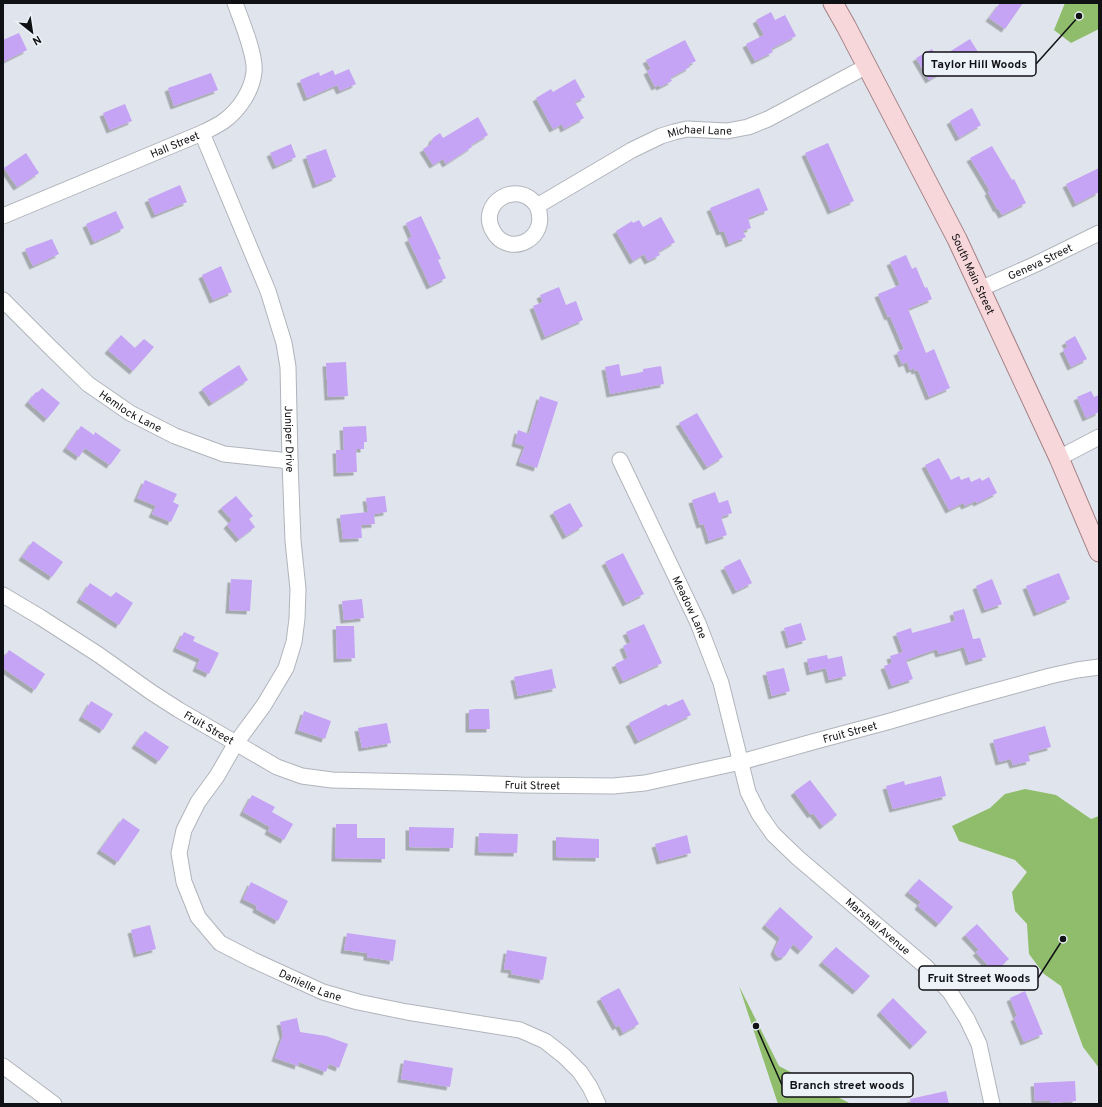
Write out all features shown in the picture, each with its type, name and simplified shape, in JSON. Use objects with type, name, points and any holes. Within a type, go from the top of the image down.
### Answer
[{"type":"main road","name":"South Main Street","points":[[833,3],[957,239],[1059,458],[1099,552]]},
{"type":"street","name":"Hall Street","points":[[3,216],[202,133],[224,121],[235,111],[244,100],[251,84],[254,71],[252,52],[235,3]]},
{"type":"street","name":"Michael Lane","points":[[537,206],[632,150],[661,136],[687,130],[727,131],[748,127],[768,119],[867,66]]},
{"type":"street","name":"Juniper Drive","points":[[202,133],[268,291],[284,343],[288,367],[293,541],[298,589],[297,619],[294,642],[286,668],[264,704],[236,743]]},
{"type":"street","name":"Geneva Street","points":[[980,289],[1036,264],[1099,233]]},
{"type":"street","name":"Hemlock Lane","points":[[3,300],[88,384],[130,413],[175,436],[224,454],[290,461]]},
{"type":"street","points":[[1059,458],[1099,437]]},
{"type":"street","name":"Meadow Lane","points":[[620,460],[698,623],[721,684],[741,762]]},
{"type":"street","name":"Fruit Street","points":[[3,595],[99,655],[179,710],[277,767],[302,776],[332,780],[613,786],[645,783],[741,762],[1050,676],[1077,670],[1099,668]]},
{"type":"street","name":"Danielle Lane","points":[[236,743],[217,776],[198,802],[184,830],[179,853],[184,882],[198,917],[220,943],[253,960],[324,992],[358,1002],[407,1012],[520,1030],[545,1041],[564,1056],[580,1072],[590,1087],[598,1104]]},
{"type":"street","name":"Marshall Avenue","points":[[741,762],[748,792],[759,814],[773,834],[798,858],[926,966],[950,992],[967,1019],[979,1044],[992,1104]]},
{"type":"street","points":[[3,1066],[54,1104]]},
{"type":"green space","points":[[1065,3],[1099,3],[1099,29],[1071,43],[1054,30]]},
{"type":"green space","points":[[1025,789],[1056,795],[1091,819],[1099,816],[1099,1068],[1083,1047],[1061,986],[1044,974],[1029,954],[1027,924],[1015,911],[1012,892],[1027,872],[1015,860],[959,841],[952,826],[990,808],[1005,794]]},
{"type":"green space","points":[[739,986],[779,1066],[851,1104],[778,1104]]},
{"type":"building","points":[[1000,3],[1023,3],[1005,29],[989,18]]},
{"type":"building","points":[[771,12],[775,20],[785,15],[796,36],[771,49],[773,52],[755,61],[746,44],[764,35],[756,20]]},
{"type":"building","points":[[19,33],[27,50],[3,62],[3,40]]},
{"type":"building","points":[[970,39],[978,52],[965,60],[965,58],[929,80],[916,58],[932,49],[938,59]]},
{"type":"building","points":[[685,40],[696,61],[688,65],[690,67],[670,78],[672,81],[660,87],[659,85],[655,87],[647,71],[651,69],[646,60]]},
{"type":"building","points":[[349,69],[356,84],[340,91],[337,85],[307,98],[300,80],[319,72],[320,76],[333,70],[335,75]]},
{"type":"building","points":[[211,73],[218,90],[174,106],[168,88]]},
{"type":"building","points":[[575,79],[585,97],[575,102],[584,118],[564,129],[562,124],[553,129],[536,98],[551,89],[553,92]]},
{"type":"building","points":[[125,104],[132,121],[110,130],[103,113]]},
{"type":"building","points":[[972,108],[981,125],[959,138],[950,121]]},
{"type":"building","points":[[478,117],[488,135],[471,145],[472,147],[446,164],[443,159],[433,165],[423,149],[430,145],[433,138],[440,133],[443,138]]},
{"type":"building","points":[[828,143],[854,201],[831,211],[805,153]]},
{"type":"building","points":[[291,144],[296,157],[276,166],[270,153]]},
{"type":"building","points":[[992,146],[1012,180],[1014,179],[1026,203],[1002,215],[998,208],[997,209],[988,192],[990,191],[970,158]]},
{"type":"building","points":[[326,149],[336,177],[316,185],[306,156]]},
{"type":"building","points":[[26,153],[39,173],[17,187],[4,168]]},
{"type":"building","points":[[1099,168],[1099,192],[1076,204],[1066,184]]},
{"type":"building","points":[[180,185],[187,202],[155,215],[148,199]]},
{"type":"building","points":[[759,188],[768,210],[748,218],[751,228],[743,231],[746,237],[729,244],[724,231],[720,232],[710,208]]},
{"type":"building","points":[[116,211],[124,228],[94,242],[86,224]]},
{"type":"building","points":[[421,216],[441,259],[438,260],[446,278],[430,286],[408,239],[412,237],[406,223]]},
{"type":"building","points":[[661,217],[675,242],[658,252],[660,255],[648,261],[644,254],[633,261],[616,231],[632,221],[633,223],[639,220],[643,227]]},
{"type":"building","points":[[52,239],[59,254],[33,266],[25,249]]},
{"type":"building","points":[[906,255],[912,269],[916,267],[925,288],[927,287],[932,299],[908,309],[926,353],[934,349],[950,388],[929,397],[918,370],[915,371],[914,368],[910,370],[907,362],[902,364],[897,352],[904,349],[890,316],[888,317],[878,294],[900,285],[890,262]]},
{"type":"building","points":[[221,266],[232,292],[213,300],[202,275]]},
{"type":"building","points":[[559,287],[566,305],[576,301],[583,320],[545,337],[533,306],[543,302],[540,295]]},
{"type":"building","points":[[121,335],[135,348],[144,339],[154,347],[133,371],[108,350]]},
{"type":"building","points":[[1075,336],[1087,359],[1071,367],[1063,350],[1068,347],[1065,342]]},
{"type":"building","points":[[346,362],[348,396],[328,397],[326,363]]},
{"type":"building","points":[[619,364],[621,376],[643,372],[643,369],[661,366],[664,384],[610,394],[605,367]]},
{"type":"building","points":[[239,365],[248,380],[212,403],[202,389]]},
{"type":"building","points":[[42,388],[60,403],[47,419],[28,402],[36,392],[37,393]]},
{"type":"building","points":[[1091,391],[1094,397],[1099,395],[1099,412],[1086,418],[1077,397]]},
{"type":"building","points":[[540,396],[558,402],[537,468],[519,462],[525,446],[515,443],[518,430],[529,434]]},
{"type":"building","points":[[697,413],[723,457],[707,467],[679,423]]},
{"type":"building","points":[[81,426],[94,435],[95,432],[121,450],[110,465],[85,448],[79,457],[66,448]]},
{"type":"building","points":[[366,426],[367,442],[364,442],[364,449],[356,449],[357,472],[337,473],[336,450],[344,450],[343,427]]},
{"type":"building","points":[[939,458],[951,480],[959,476],[961,480],[969,477],[971,482],[980,478],[982,481],[989,477],[997,493],[977,503],[976,501],[965,506],[963,503],[949,510],[925,465]]},
{"type":"building","points":[[145,480],[177,494],[173,502],[179,505],[171,522],[152,514],[156,506],[137,498]]},
{"type":"building","points":[[715,492],[719,503],[728,500],[732,513],[721,517],[727,535],[709,541],[704,524],[700,525],[692,500]]},
{"type":"building","points":[[236,496],[253,516],[249,519],[255,527],[239,539],[227,525],[232,520],[221,508]]},
{"type":"building","points":[[385,496],[387,512],[374,514],[375,524],[361,525],[362,538],[343,539],[340,515],[368,512],[366,498]]},
{"type":"building","points":[[570,503],[583,526],[566,536],[553,512]]},
{"type":"building","points":[[33,541],[63,562],[52,577],[22,557]]},
{"type":"building","points":[[623,553],[644,594],[626,603],[605,562]]},
{"type":"building","points":[[740,559],[752,583],[736,591],[724,567]]},
{"type":"building","points":[[1059,573],[1070,599],[1037,613],[1026,586]]},
{"type":"building","points":[[231,579],[252,580],[250,611],[229,610]]},
{"type":"building","points":[[992,579],[1002,604],[985,610],[976,586]]},
{"type":"building","points":[[90,583],[111,597],[116,592],[133,603],[119,625],[80,599]]},
{"type":"building","points":[[362,599],[364,618],[344,620],[342,601]]},
{"type":"building","points":[[964,609],[973,639],[980,638],[986,657],[969,662],[964,647],[939,654],[937,649],[906,660],[913,679],[892,686],[884,666],[892,663],[890,656],[903,652],[896,633],[911,628],[912,633],[955,621],[953,612]]},
{"type":"building","points":[[801,623],[806,640],[789,645],[784,628]]},
{"type":"building","points":[[644,624],[662,663],[623,681],[615,664],[628,658],[623,646],[631,642],[626,632]]},
{"type":"building","points":[[336,626],[354,626],[355,658],[337,659]]},
{"type":"building","points":[[184,632],[195,637],[193,641],[219,653],[209,674],[196,668],[200,659],[176,648]]},
{"type":"building","points":[[9,650],[45,674],[35,690],[3,668],[3,659]]},
{"type":"building","points":[[827,655],[828,659],[842,656],[846,676],[829,680],[826,668],[810,672],[807,659]]},
{"type":"building","points":[[784,668],[790,691],[772,696],[766,672]]},
{"type":"building","points":[[552,669],[556,688],[518,696],[514,677]]},
{"type":"building","points":[[683,699],[691,715],[638,741],[629,723],[666,704],[668,706]]},
{"type":"building","points":[[91,701],[113,714],[103,730],[82,717]]},
{"type":"building","points":[[489,709],[490,729],[469,729],[469,710]]},
{"type":"building","points":[[304,711],[331,721],[325,739],[298,730]]},
{"type":"building","points":[[387,723],[391,743],[362,748],[358,728]]},
{"type":"building","points":[[1045,726],[1051,747],[1028,753],[1030,761],[1013,765],[1011,759],[999,762],[993,740]]},
{"type":"building","points":[[145,731],[169,747],[159,761],[135,745]]},
{"type":"building","points":[[941,776],[946,796],[893,809],[886,786],[904,781],[905,785]]},
{"type":"building","points":[[810,780],[837,815],[823,826],[813,813],[811,815],[794,792]]},
{"type":"building","points":[[252,795],[275,807],[272,812],[293,824],[284,840],[268,831],[270,827],[243,812]]},
{"type":"building","points":[[123,818],[140,830],[118,862],[100,850]]},
{"type":"building","points":[[336,824],[357,824],[357,838],[385,838],[385,859],[335,858]]},
{"type":"building","points":[[409,827],[454,828],[453,848],[409,847]]},
{"type":"building","points":[[479,833],[518,834],[517,853],[478,852]]},
{"type":"building","points":[[687,835],[691,853],[660,861],[655,844]]},
{"type":"building","points":[[556,837],[599,839],[599,858],[556,857]]},
{"type":"building","points":[[919,879],[953,907],[939,924],[918,906],[921,902],[908,892]]},
{"type":"building","points":[[251,882],[288,901],[278,921],[256,909],[257,906],[243,899]]},
{"type":"building","points":[[780,907],[813,937],[801,951],[793,944],[785,956],[779,958],[774,951],[780,938],[765,925]]},
{"type":"building","points":[[977,924],[1009,959],[994,972],[976,952],[979,950],[965,935]]},
{"type":"building","points":[[150,925],[156,949],[137,954],[131,930]]},
{"type":"building","points":[[347,933],[396,940],[393,961],[367,957],[367,953],[344,950]]},
{"type":"building","points":[[836,947],[870,976],[856,991],[822,962]]},
{"type":"building","points":[[507,950],[547,957],[543,980],[511,974],[512,970],[504,969]]},
{"type":"building","points":[[619,988],[639,1024],[623,1033],[619,1025],[616,1027],[600,998]]},
{"type":"building","points":[[1025,991],[1043,1034],[1024,1042],[1014,1018],[1017,1016],[1010,998]]},
{"type":"building","points":[[893,998],[927,1032],[913,1046],[880,1012]]},
{"type":"building","points":[[297,1018],[300,1032],[326,1036],[348,1044],[339,1068],[329,1064],[326,1072],[299,1062],[298,1066],[275,1058],[283,1035],[280,1022]]},
{"type":"building","points":[[404,1060],[453,1068],[450,1087],[401,1079]]},
{"type":"building","points":[[1075,1081],[1076,1101],[1050,1103],[1050,1100],[1035,1101],[1034,1083]]},
{"type":"building","points":[[946,1091],[949,1104],[911,1104],[910,1099]]},
{"type":"place","name":"Taylor Hill Woods","points":[[1079,16]]},
{"type":"place","name":"Fruit Street Woods","points":[[1063,939]]},
{"type":"place","name":"Branch street woods","points":[[756,1026]]}]
